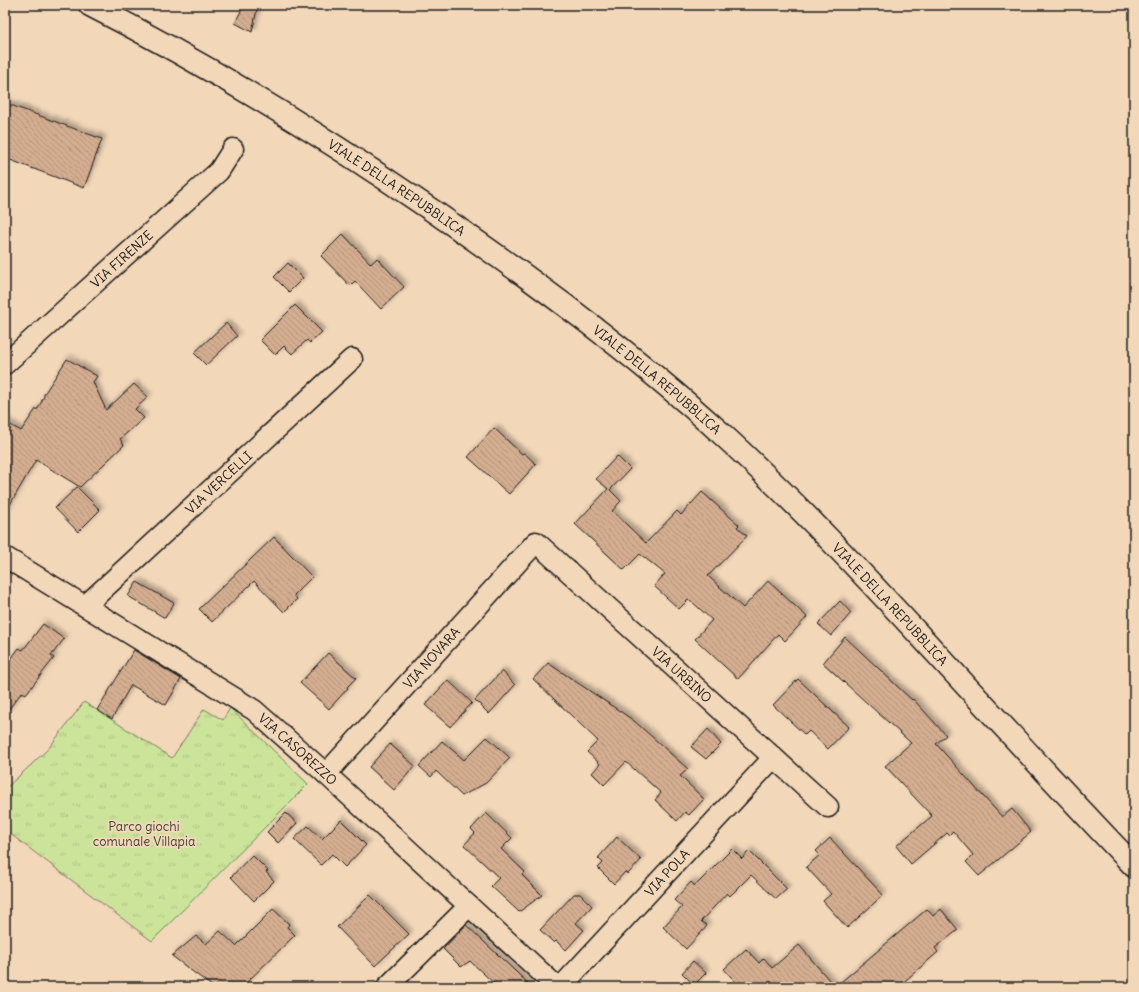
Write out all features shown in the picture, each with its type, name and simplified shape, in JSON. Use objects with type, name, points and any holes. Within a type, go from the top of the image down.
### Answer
[{"type":"street","name":"VIALE DELLA REPUBBLICA","points":[[90,5],[199,64],[354,158],[547,291],[636,360],[722,434],[805,514],[882,594],[1134,866]]},
{"type":"street","name":"VIA FIRENZE","points":[[5,364],[220,171],[233,149]]},
{"type":"street","name":"VIA VERCELLI","points":[[85,606],[352,359]]},
{"type":"street","name":"VIA URBINO","points":[[536,542],[828,807]]},
{"type":"street","name":"VIA NOVARA","points":[[326,774],[536,542]]},
{"type":"street","name":"VIA CASOREZZO","points":[[5,557],[254,710],[326,774],[557,987]]},
{"type":"street","name":"VIA POLA","points":[[561,987],[774,758]]},
{"type":"street","points":[[388,987],[469,906]]},
{"type":"green space","name":"Parco giochi comunale Villapia","points":[[84,702],[172,758],[204,709],[223,720],[230,708],[308,784],[152,941],[5,830],[5,789],[48,749]]},
{"type":"building","points":[[244,5],[258,5],[252,32],[235,23]]},
{"type":"building","points":[[5,103],[102,139],[84,188],[5,158]]},
{"type":"building","points":[[343,234],[371,264],[377,258],[404,287],[381,309],[355,281],[350,286],[321,256]]},
{"type":"building","points":[[288,263],[303,278],[289,292],[274,277]]},
{"type":"building","points":[[295,305],[322,332],[310,343],[307,340],[292,354],[284,346],[275,355],[260,340]]},
{"type":"building","points":[[226,323],[237,336],[206,365],[194,353]]},
{"type":"building","points":[[67,359],[97,376],[93,382],[106,410],[134,384],[148,397],[135,409],[144,418],[120,439],[124,445],[80,487],[36,460],[5,513],[5,422],[21,431],[36,409],[38,409],[44,394]]},
{"type":"building","points":[[494,428],[522,454],[524,453],[536,464],[509,494],[468,457]]},
{"type":"building","points":[[617,456],[630,469],[610,490],[621,501],[612,511],[646,543],[677,511],[681,515],[702,492],[739,525],[737,527],[747,536],[708,576],[743,608],[768,581],[807,617],[785,641],[778,634],[738,679],[695,639],[712,620],[689,599],[679,609],[654,586],[665,574],[640,554],[624,570],[575,524],[608,489],[596,479]]},
{"type":"building","points":[[77,487],[100,510],[78,532],[55,508]]},
{"type":"building","points":[[274,537],[312,577],[294,595],[297,599],[284,612],[254,581],[212,622],[199,609]]},
{"type":"building","points":[[137,582],[174,603],[165,618],[128,596]]},
{"type":"building","points":[[840,601],[851,613],[831,636],[818,624]]},
{"type":"building","points":[[43,624],[64,639],[51,656],[54,658],[26,694],[22,692],[5,714],[5,667],[19,648],[23,650]]},
{"type":"building","points":[[845,637],[912,700],[913,699],[946,735],[936,744],[1002,817],[1012,809],[1031,832],[979,876],[966,862],[973,855],[953,831],[949,835],[947,833],[911,864],[896,846],[932,816],[885,766],[911,743],[823,663]]},
{"type":"building","points":[[134,650],[181,679],[166,705],[131,685],[112,719],[97,710]]},
{"type":"building","points":[[328,653],[356,678],[329,709],[300,683]]},
{"type":"building","points":[[548,663],[633,720],[688,769],[680,776],[704,799],[689,815],[685,812],[677,821],[655,800],[661,793],[626,762],[604,785],[592,773],[600,764],[587,752],[598,741],[533,679]]},
{"type":"building","points":[[502,671],[515,685],[489,714],[475,700]]},
{"type":"building","points":[[798,679],[849,727],[828,749],[809,731],[805,735],[773,705]]},
{"type":"building","points":[[448,680],[472,703],[450,727],[425,705]]},
{"type":"building","points":[[708,729],[721,744],[706,759],[691,747]]},
{"type":"building","points":[[487,737],[510,758],[486,783],[462,796],[436,771],[431,777],[419,766],[442,741],[464,760]]},
{"type":"building","points":[[390,744],[415,766],[394,790],[369,767]]},
{"type":"building","points":[[286,813],[297,823],[278,843],[267,832]]},
{"type":"building","points":[[486,813],[512,838],[501,849],[525,872],[522,875],[542,895],[519,912],[491,886],[499,878],[464,845],[475,833],[471,829]]},
{"type":"building","points":[[341,820],[366,845],[345,867],[332,854],[321,865],[294,839],[308,826],[322,839]]},
{"type":"building","points":[[617,837],[641,860],[628,874],[625,872],[614,884],[598,868],[603,863],[598,858]]},
{"type":"building","points":[[830,838],[883,895],[847,928],[823,901],[831,894],[806,867],[820,855],[816,851]]},
{"type":"building","points":[[732,849],[742,859],[749,851],[787,889],[776,899],[751,875],[730,896],[727,893],[701,921],[707,926],[686,949],[663,927],[682,907],[674,900],[691,882],[695,886]]},
{"type":"building","points":[[252,855],[268,871],[266,872],[274,881],[254,901],[231,877]]},
{"type":"building","points":[[574,894],[580,894],[592,906],[576,923],[584,930],[566,950],[556,941],[554,943],[540,930]]},
{"type":"building","points":[[370,895],[409,934],[375,966],[337,927]]},
{"type":"building","points":[[273,909],[289,924],[287,927],[295,935],[242,987],[213,987],[172,956],[196,936],[206,944],[220,931],[236,946]]},
{"type":"building","points":[[927,909],[933,916],[941,909],[958,930],[935,948],[938,952],[898,987],[835,987]]},
{"type":"building","points":[[466,925],[532,987],[498,987],[470,961],[461,967],[443,949]]},
{"type":"building","points":[[799,945],[835,987],[740,987],[724,969],[746,949],[759,963],[764,958],[772,968]]},
{"type":"building","points":[[693,961],[706,973],[694,985],[682,973]]}]
